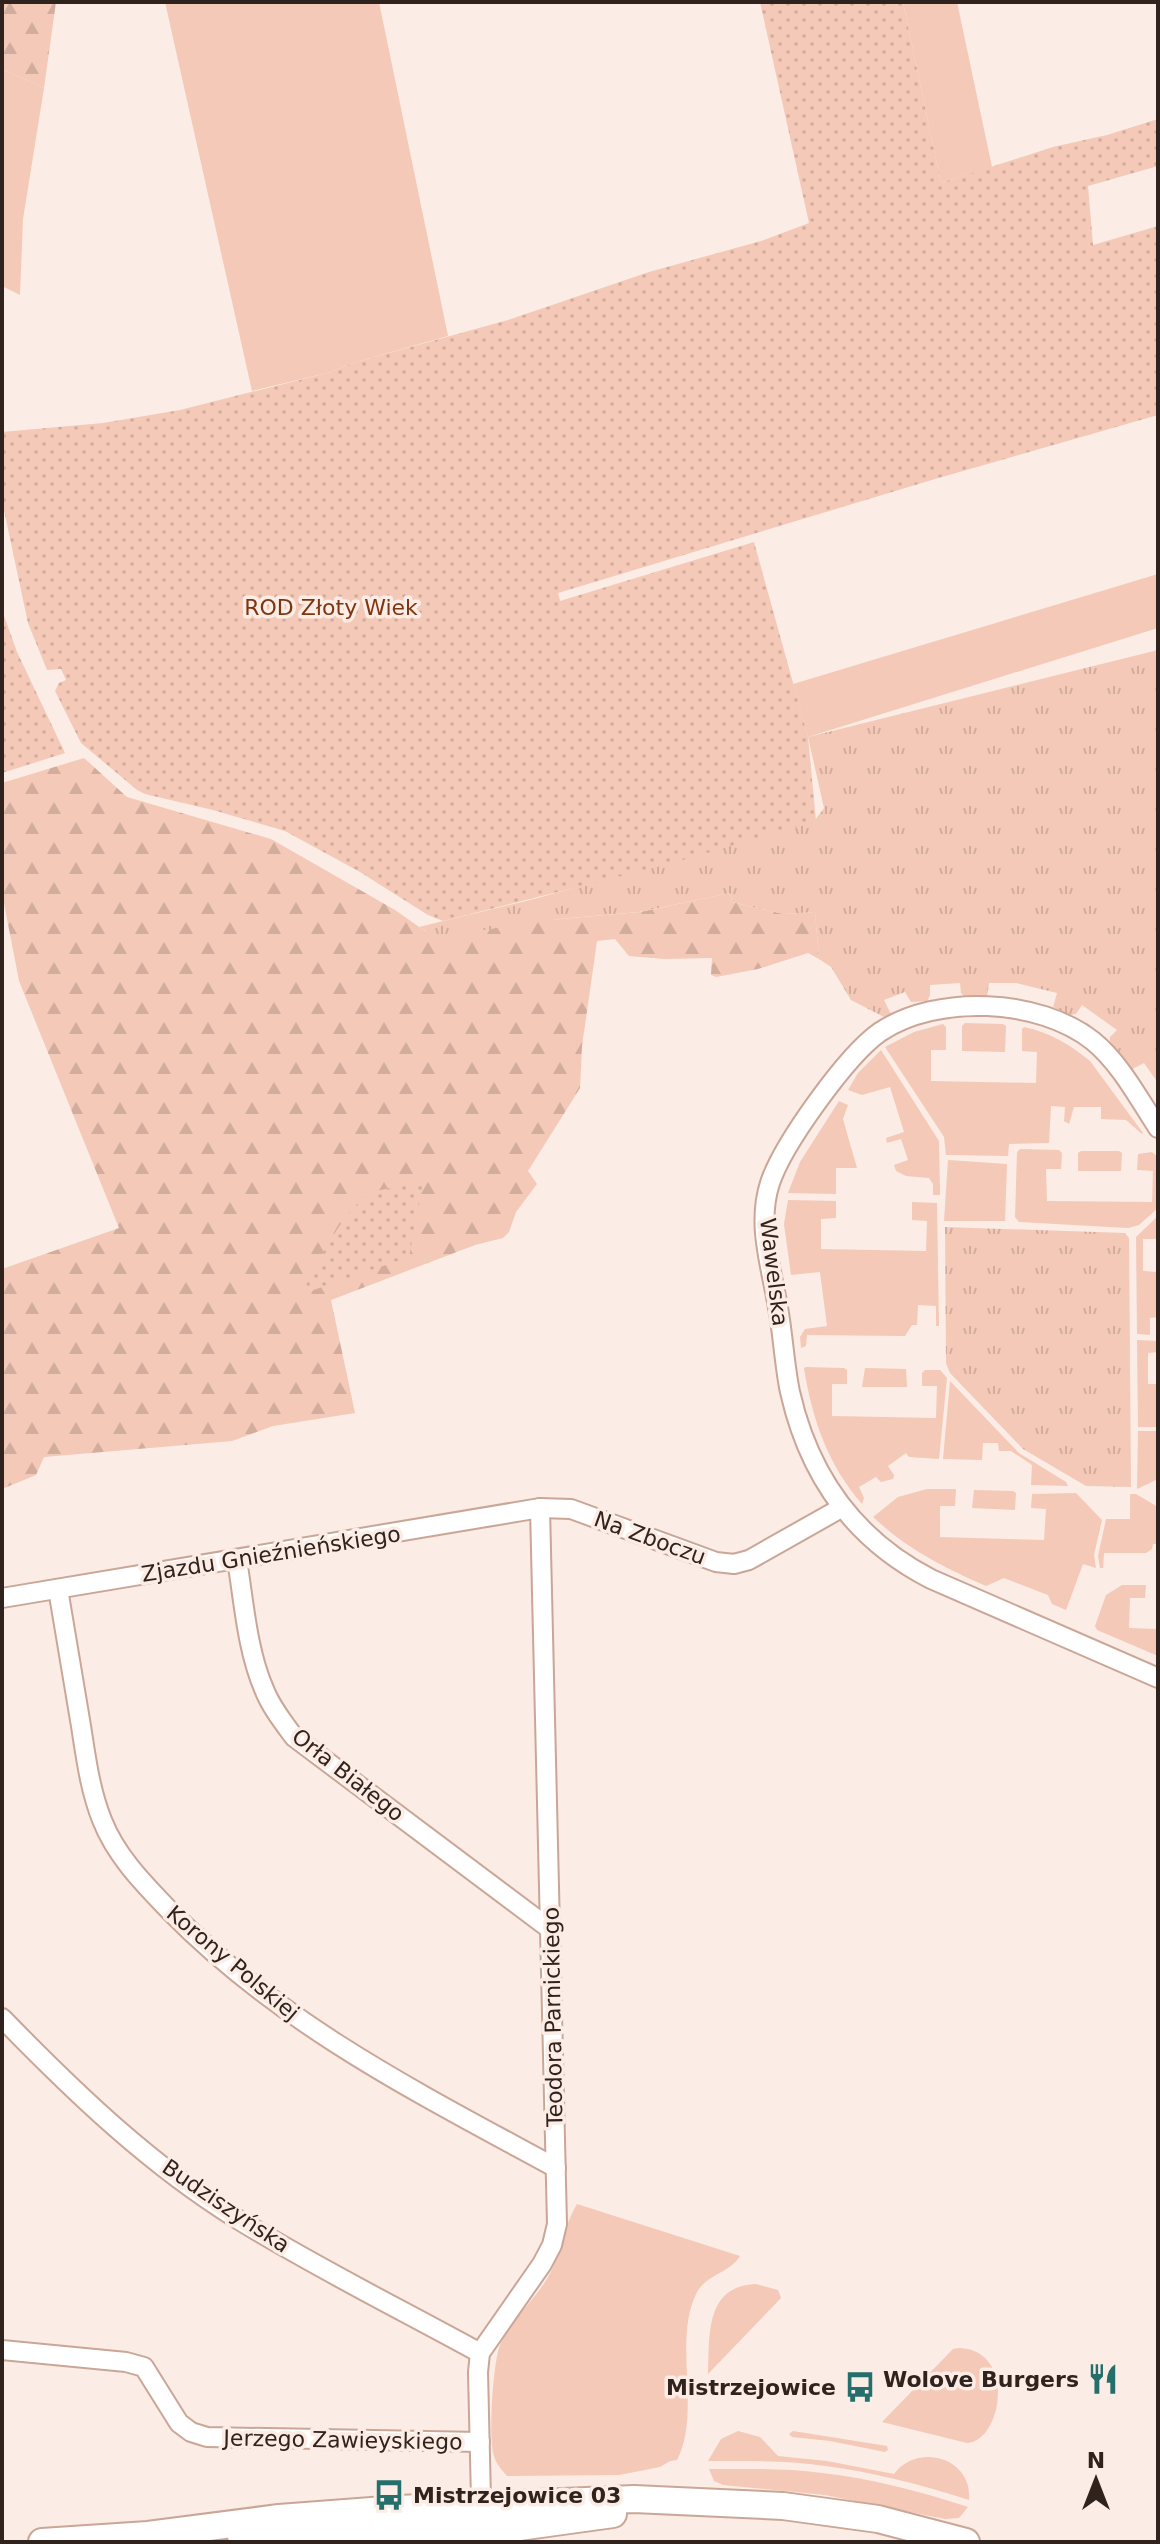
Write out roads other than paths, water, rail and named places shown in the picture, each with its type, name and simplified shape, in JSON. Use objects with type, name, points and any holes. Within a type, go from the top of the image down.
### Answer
[{"type":"street","name":"Wawelska","points":[[1158,1128],[1119,1070],[1093,1041],[1061,1021],[1021,1010],[947,1008],[893,1025],[858,1049],[792,1138],[769,1185],[765,1212],[765,1236],[789,1389],[799,1427],[841,1508],[875,1544],[903,1565],[1158,1678]]},
{"type":"street","name":"Na Zboczu","points":[[540,1508],[571,1509],[716,1562],[734,1564],[749,1560],[841,1508]]},
{"type":"street","name":"Zjazdu Gnieźnieńskiego","points":[[2,1598],[540,1508]]},
{"type":"street","name":"Teodora Parnickiego","points":[[480,2353],[542,2264],[552,2245],[557,2224],[540,1508]]},
{"type":"street","name":"Orła Białego","points":[[237,1560],[256,1664],[264,1690],[294,1737],[550,1929]]},
{"type":"street","name":"Korony Polskiej","points":[[58,1589],[90,1785],[102,1820],[121,1856],[146,1887],[244,1979],[298,2020],[363,2061],[556,2168]]},
{"type":"street","name":"Budziszyńska","points":[[2,2018],[77,2095],[113,2126],[237,2219],[480,2353]]},
{"type":"street","name":"Jerzego Zawieyskiego","points":[[2,2350],[126,2362],[144,2367],[179,2423],[191,2432],[207,2437],[480,2442]]},
{"type":"street","points":[[480,2353],[481,2525]]},
{"type":"street","points":[[42,2542],[148,2535],[277,2537],[481,2525],[634,2499],[783,2506],[875,2519],[966,2542]]},
{"type":"place","name":"Wolove Burgers","points":[[1103,2379]]},
{"type":"place","name":"Mistrzejowice","points":[[860,2387]]},
{"type":"place","name":"Mistrzejowice 03","points":[[389,2495]]},
{"type":"park label","name":"ROD Złoty Wiek","points":[[331,607]]}]
